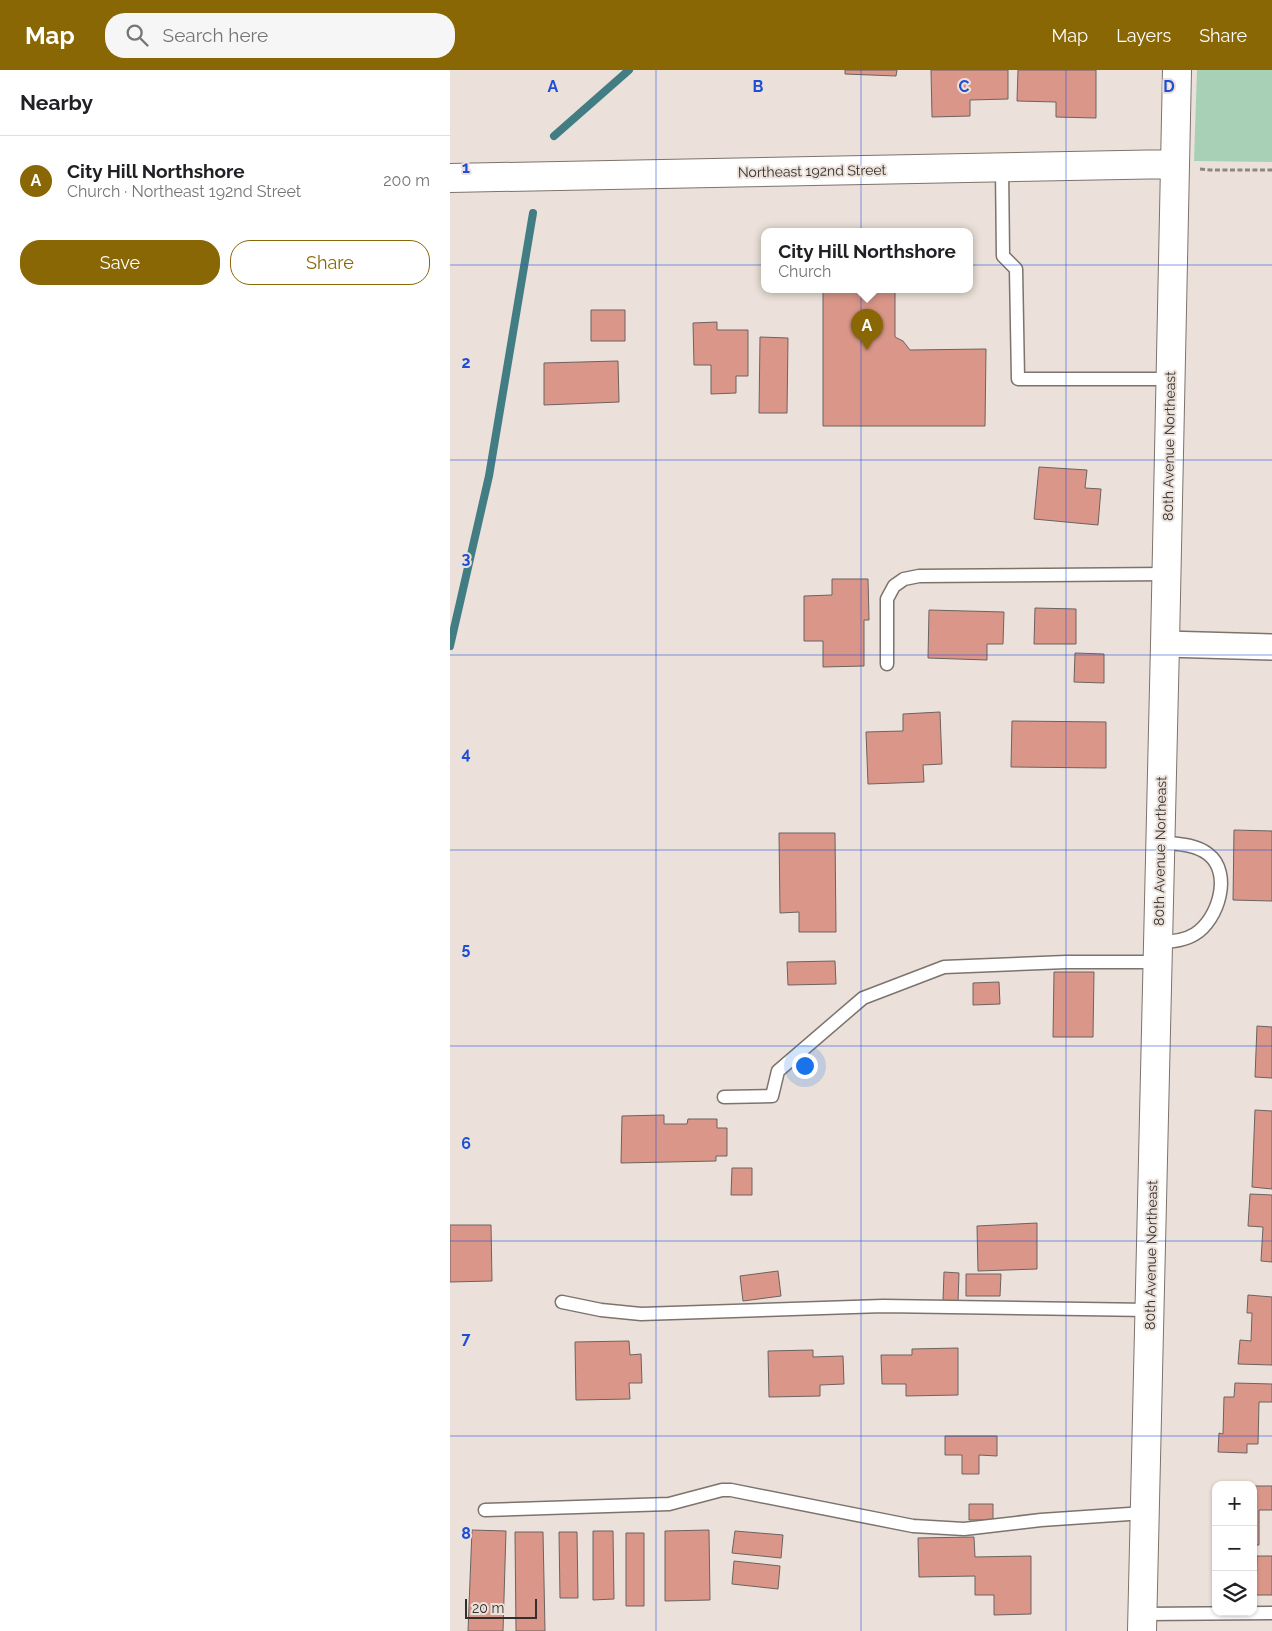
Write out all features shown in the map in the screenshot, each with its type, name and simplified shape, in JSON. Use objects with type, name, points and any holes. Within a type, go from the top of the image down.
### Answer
[{"type":"main road","name":"80th Avenue Northeast","points":[[1142,1623],[1177,70]]},
{"type":"main road","name":"Northeast 192nd Street","points":[[450,178],[1175,164]]},
{"type":"street","points":[[1165,644],[1272,647]]},
{"type":"lane","points":[[1002,167],[1003,256],[1016,269],[1018,379],[1170,379]]},
{"type":"lane","points":[[887,664],[887,599],[894,586],[904,579],[919,576],[1166,574]]},
{"type":"lane","points":[[724,1097],[772,1096],[778,1071],[863,998],[944,966],[1066,962],[1158,952],[1202,930],[1213,915],[1218,900],[1220,874],[1218,866],[1208,854],[1193,846],[1161,842]]},
{"type":"lane","points":[[562,1302],[601,1310],[641,1314],[883,1306],[1149,1310]]},
{"type":"lane","points":[[485,1510],[669,1504],[722,1490],[731,1490],[913,1526],[964,1529],[1041,1520],[1144,1513]]},
{"type":"lane","points":[[1142,1623],[1272,1613]]},
{"type":"path","points":[[1175,164],[1210,170],[1272,170]]},
{"type":"green space","points":[[1197,70],[1272,70],[1272,162],[1194,161]]},
{"type":"building","points":[[845,70],[897,70],[896,76],[845,74]]},
{"type":"building","points":[[931,70],[1008,70],[1008,99],[970,100],[970,116],[932,117]]},
{"type":"building","points":[[1018,70],[1096,70],[1096,118],[1056,117],[1056,102],[1017,101]]},
{"type":"building","points":[[823,293],[895,293],[895,337],[903,341],[910,350],[986,349],[985,426],[823,426]]},
{"type":"building","points":[[591,310],[625,310],[625,341],[591,341]]},
{"type":"building","points":[[717,322],[717,330],[748,330],[748,376],[736,376],[736,393],[711,394],[711,365],[694,365],[693,323]]},
{"type":"building","points":[[760,337],[788,338],[787,413],[759,413]]},
{"type":"building","points":[[618,361],[619,402],[544,405],[544,363]]},
{"type":"building","points":[[1039,467],[1087,470],[1085,488],[1101,489],[1098,525],[1034,519]]},
{"type":"building","points":[[832,579],[868,579],[869,620],[864,620],[864,666],[823,667],[823,641],[804,641],[804,596],[832,595]]},
{"type":"building","points":[[1035,608],[1076,609],[1076,644],[1034,644]]},
{"type":"building","points":[[929,610],[1004,612],[1003,644],[987,644],[987,660],[928,658]]},
{"type":"building","points":[[1075,653],[1104,654],[1104,683],[1074,682]]},
{"type":"building","points":[[940,712],[942,764],[923,765],[924,782],[868,784],[866,732],[903,731],[903,714]]},
{"type":"building","points":[[1012,721],[1106,722],[1106,768],[1011,767]]},
{"type":"building","points":[[1234,830],[1272,831],[1272,901],[1233,900]]},
{"type":"building","points":[[779,833],[835,833],[836,932],[799,932],[799,912],[780,913]]},
{"type":"building","points":[[835,961],[836,984],[788,985],[787,962]]},
{"type":"building","points":[[1054,972],[1094,972],[1093,1037],[1053,1037]]},
{"type":"building","points":[[999,982],[1000,1004],[973,1005],[973,983]]},
{"type":"building","points":[[1257,1026],[1272,1027],[1272,1078],[1255,1077]]},
{"type":"building","points":[[1255,1110],[1272,1111],[1272,1189],[1252,1187]]},
{"type":"building","points":[[664,1115],[664,1124],[687,1124],[688,1119],[717,1119],[717,1128],[727,1128],[727,1156],[716,1156],[716,1161],[621,1163],[622,1116]]},
{"type":"building","points":[[732,1168],[752,1168],[752,1195],[731,1195]]},
{"type":"building","points":[[1250,1194],[1272,1195],[1272,1262],[1261,1261],[1263,1227],[1248,1226]]},
{"type":"building","points":[[1037,1223],[1037,1269],[978,1271],[977,1226]]},
{"type":"building","points":[[450,1225],[491,1225],[492,1281],[450,1282]]},
{"type":"building","points":[[778,1271],[781,1296],[743,1301],[740,1276]]},
{"type":"building","points":[[944,1272],[959,1273],[958,1302],[943,1301]]},
{"type":"building","points":[[966,1274],[1001,1274],[1000,1296],[966,1296]]},
{"type":"building","points":[[1248,1295],[1272,1297],[1272,1365],[1238,1364],[1240,1340],[1251,1341],[1252,1313],[1247,1313]]},
{"type":"building","points":[[629,1341],[630,1355],[641,1354],[642,1383],[629,1383],[630,1399],[576,1400],[575,1342]]},
{"type":"building","points":[[958,1348],[958,1395],[906,1396],[906,1384],[882,1384],[881,1355],[912,1355],[912,1349]]},
{"type":"building","points":[[813,1350],[813,1357],[843,1356],[844,1384],[820,1385],[820,1396],[769,1397],[768,1351]]},
{"type":"building","points":[[1235,1383],[1272,1384],[1272,1402],[1259,1402],[1258,1444],[1247,1444],[1247,1453],[1218,1452],[1219,1433],[1223,1434],[1224,1397],[1234,1397]]},
{"type":"building","points":[[945,1436],[997,1436],[997,1456],[979,1455],[979,1474],[962,1474],[962,1455],[945,1455]]},
{"type":"building","points":[[1257,1486],[1272,1486],[1272,1510],[1259,1510],[1259,1545],[1257,1545]]},
{"type":"building","points":[[969,1504],[993,1504],[993,1520],[969,1520]]},
{"type":"building","points":[[472,1530],[506,1531],[503,1631],[468,1631]]},
{"type":"building","points":[[709,1530],[710,1600],[665,1601],[665,1531]]},
{"type":"building","points":[[593,1531],[613,1531],[614,1599],[593,1600]]},
{"type":"building","points":[[735,1531],[783,1535],[781,1558],[732,1553]]},
{"type":"building","points":[[515,1532],[543,1532],[545,1631],[516,1631]]},
{"type":"building","points":[[559,1532],[577,1532],[578,1598],[560,1598]]},
{"type":"building","points":[[626,1533],[644,1533],[644,1606],[626,1606]]},
{"type":"building","points":[[974,1537],[975,1557],[1031,1556],[1031,1614],[994,1615],[994,1595],[975,1595],[975,1576],[919,1577],[918,1538]]},
{"type":"building","points":[[1257,1556],[1272,1556],[1272,1595],[1257,1595]]},
{"type":"building","points":[[734,1561],[780,1566],[778,1589],[732,1584]]},
{"type":"waterway","points":[[554,136],[629,70]]},
{"type":"waterway","points":[[450,646],[489,476],[533,213]]},
{"type":"place","name":"City Hill Northshore","points":[[867,350]]}]
